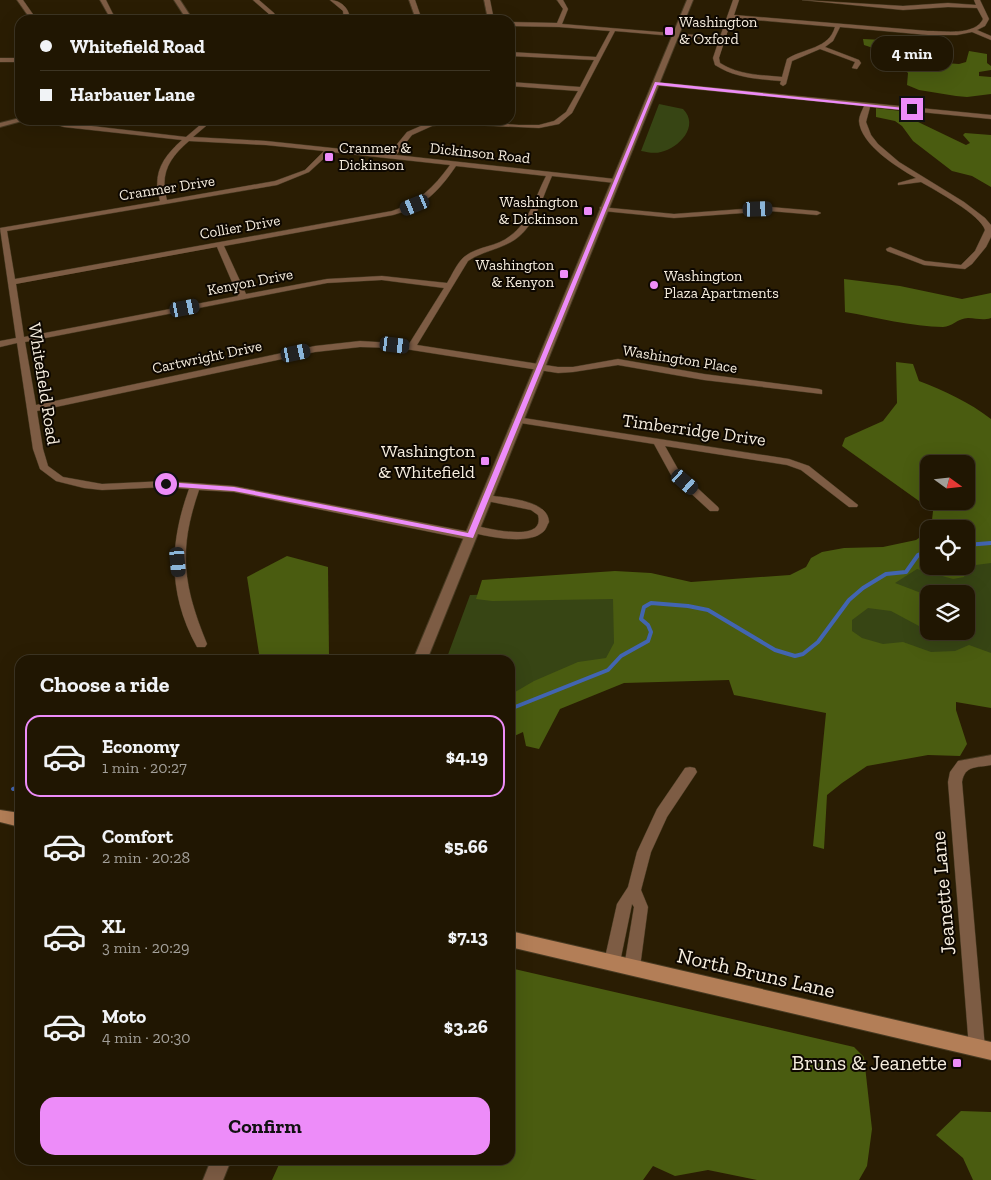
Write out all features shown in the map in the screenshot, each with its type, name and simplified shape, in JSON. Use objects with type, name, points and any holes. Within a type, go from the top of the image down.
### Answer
[{"type":"main road","points":[[0,816],[15,819]]},
{"type":"main road","name":"North Bruns Lane","points":[[515,940],[984,1050]]},
{"type":"street","points":[[103,0],[110,15]]},
{"type":"street","points":[[177,0],[188,15]]},
{"type":"street","points":[[256,0],[273,15]]},
{"type":"street","points":[[333,0],[348,15]]},
{"type":"street","points":[[412,0],[417,15]]},
{"type":"street","points":[[487,0],[488,15]]},
{"type":"street","points":[[559,24],[567,7],[560,0]]},
{"type":"street","points":[[422,655],[690,0]]},
{"type":"street","points":[[736,0],[716,58],[717,64],[745,75],[784,79]]},
{"type":"street","points":[[805,0],[909,8],[948,5],[979,7]]},
{"type":"street","points":[[729,16],[936,33],[957,33],[973,30],[983,25],[986,19],[977,0]]},
{"type":"street","points":[[21,1],[31,15]]},
{"type":"street","points":[[515,24],[559,24],[722,39]]},
{"type":"street","points":[[780,96],[789,60],[799,53],[820,47],[835,38],[838,25]]},
{"type":"street","points":[[505,125],[529,127],[552,124],[567,116],[614,29]]},
{"type":"street","points":[[973,30],[991,38]]},
{"type":"street","points":[[820,47],[857,61],[858,63],[855,68]]},
{"type":"street","points":[[515,54],[598,59]]},
{"type":"street","points":[[0,60],[15,60]]},
{"type":"street","points":[[515,84],[582,89]]},
{"type":"street","points":[[655,84],[991,118]]},
{"type":"street","points":[[867,106],[862,120],[868,135],[889,157],[981,218],[988,228],[988,234],[970,263],[962,267],[924,263],[890,249]]},
{"type":"street","points":[[0,125],[15,121]]},
{"type":"street","name":"Dickinson Road","points":[[64,125],[189,140],[266,143],[615,181]]},
{"type":"street","points":[[164,203],[159,188],[161,171],[170,156],[205,125]]},
{"type":"street","points":[[391,157],[412,131],[428,125]]},
{"type":"street","name":"Cranmer Drive","points":[[1,230],[245,190],[288,180],[299,176],[315,166],[329,150]]},
{"type":"street","name":"Collier Drive","points":[[11,282],[378,217],[401,211],[431,195],[454,164]]},
{"type":"street","points":[[411,347],[465,260],[484,248],[512,239],[518,234],[550,174]]},
{"type":"street","points":[[900,184],[923,179]]},
{"type":"street","points":[[603,209],[674,216],[770,209],[817,213]]},
{"type":"street","name":"Whitefield Road","points":[[1,230],[40,458],[44,467],[60,479],[102,487],[157,484],[196,485],[234,489],[472,532],[517,536],[533,533],[539,530],[544,523],[544,516],[534,507],[486,498]]},
{"type":"street","points":[[220,245],[243,297]]},
{"type":"street","name":"Kenyon Drive","points":[[0,344],[327,282],[356,279],[396,279],[449,286]]},
{"type":"street","name":"Cartwright Drive","points":[[32,408],[341,345],[375,344],[411,347],[538,368]]},
{"type":"street","name":"Washington Place","points":[[538,368],[572,371],[604,362],[618,362],[704,377],[819,392]]},
{"type":"street","name":"Timberridge Drive","points":[[517,420],[789,462],[805,468],[852,505]]},
{"type":"street","points":[[658,442],[675,473],[714,509]]},
{"type":"street","points":[[196,485],[182,528],[178,562],[181,588],[201,644]]},
{"type":"street","name":"Jeanette Lane","points":[[984,1050],[955,782],[957,772],[963,765],[991,760]]},
{"type":"street","points":[[612,962],[624,904],[634,890],[644,852],[653,830],[662,813],[690,772]]},
{"type":"street","points":[[632,967],[642,907],[634,890]]},
{"type":"street","points":[[213,1180],[219,1165]]},
{"type":"green space","points":[[863,39],[924,42],[933,52],[944,57],[945,63],[959,64],[966,62],[969,51],[987,54],[987,63],[991,66],[991,70],[979,72],[979,76],[991,77],[991,94],[967,97],[956,96],[919,90],[907,85],[908,73],[888,56],[864,45]]},
{"type":"green space","points":[[659,104],[683,109],[688,116],[688,129],[680,141],[668,150],[656,153],[641,151]]},
{"type":"green space","points":[[876,108],[909,112],[914,120],[966,145],[970,143],[963,135],[965,133],[991,135],[991,187],[972,176],[952,171],[913,141],[902,126],[895,121],[876,117]]},
{"type":"green space","points":[[844,279],[900,286],[962,299],[991,293],[991,318],[964,318],[946,327],[931,327],[845,312]]},
{"type":"green space","points":[[896,362],[913,364],[919,381],[956,397],[991,419],[991,563],[975,565],[975,520],[932,520],[932,510],[975,510],[975,455],[920,455],[920,502],[842,446],[845,438],[883,421],[897,403]]},
{"type":"green space","points":[[920,537],[920,570],[917,569],[895,583],[920,593],[920,626],[891,611],[868,608],[852,620],[852,631],[862,638],[883,644],[903,642],[931,652],[955,651],[969,645],[991,653],[991,708],[956,702],[956,710],[967,744],[960,756],[928,755],[867,766],[827,795],[824,849],[813,846],[826,713],[734,695],[729,680],[624,683],[560,709],[539,749],[526,746],[523,732],[515,736],[515,692],[534,681],[578,662],[606,658],[614,643],[613,599],[492,601],[476,599],[482,580],[615,571],[651,573],[691,582],[790,575],[806,567],[811,558],[822,552],[844,548],[883,547],[916,540]]},
{"type":"green space","points":[[991,553],[991,683],[637,669],[515,715],[515,655],[448,655],[470,595],[649,590],[920,567],[920,575],[975,575],[975,561]]},
{"type":"green space","points":[[287,556],[328,567],[329,655],[259,655],[247,577]]},
{"type":"green space","points":[[939,575],[965,575],[964,577],[953,579]]},
{"type":"green space","points":[[515,969],[854,1047],[864,1057],[872,1129],[867,1166],[859,1180],[757,1180],[708,1170],[675,1176],[653,1166],[643,1180],[272,1180],[279,1165],[515,1165]]},
{"type":"green space","points":[[961,1111],[991,1112],[991,1180],[973,1180],[963,1158],[936,1135]]},
{"type":"waterway","points":[[975,544],[991,543]]},
{"type":"waterway","points":[[515,707],[608,670],[621,656],[648,641],[651,632],[648,625],[641,619],[644,607],[651,603],[688,606],[708,610],[775,650],[795,656],[803,654],[818,642],[849,600],[863,588],[886,574],[906,572],[920,554]]},
{"type":"place","name":"Washington & Oxford","points":[[669,31]]},
{"type":"place","name":"Cranmer & Dickinson","points":[[329,157]]},
{"type":"place","name":"Washington & Dickinson","points":[[588,211]]},
{"type":"place","name":"Washington & Kenyon","points":[[564,274]]},
{"type":"place","name":"Washington Plaza Apartments","points":[[654,285]]},
{"type":"place","name":"Washington & Whitefield","points":[[485,461]]},
{"type":"place","name":"Bruns & Jeanette","points":[[957,1063]]},
{"type":"route","points":[[166,484],[234,489],[470,536],[655,84],[912,109]]}]
